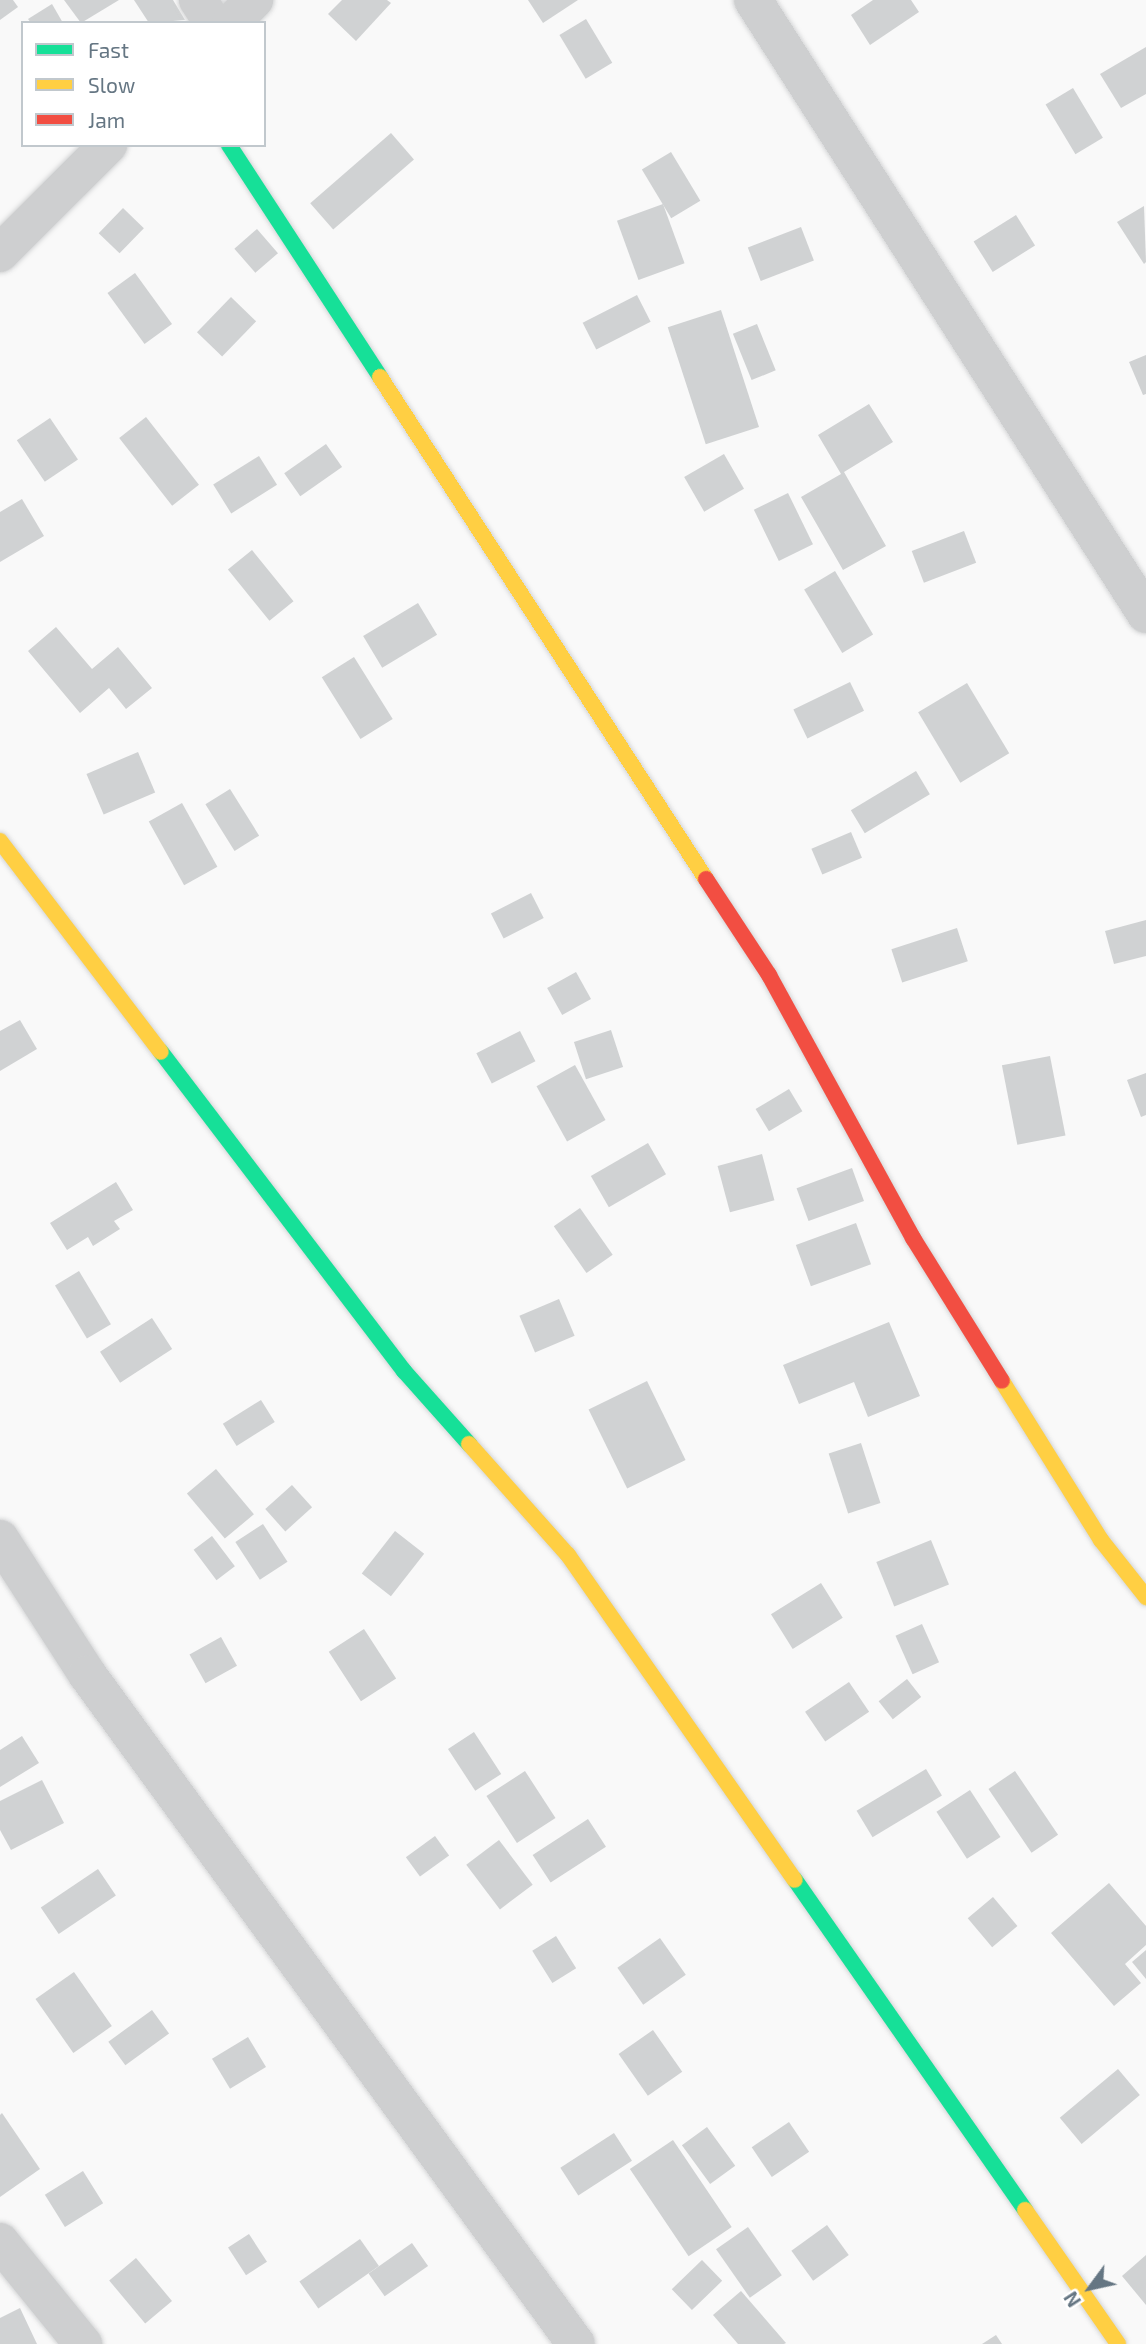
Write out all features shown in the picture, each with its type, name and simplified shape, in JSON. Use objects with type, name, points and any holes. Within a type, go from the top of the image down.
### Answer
[{"type":"street","points":[[198,0],[212,21]]},
{"type":"street","points":[[233,21],[254,0]]},
{"type":"street","points":[[753,0],[1146,614]]},
{"type":"street","points":[[0,253],[106,147]]},
{"type":"street","points":[[230,147],[769,975],[913,1238],[1101,1540],[1146,1597]]},
{"type":"street","points":[[0,841],[404,1371],[568,1555],[1118,2344]]},
{"type":"street","points":[[0,1539],[87,1674],[576,2344]]},
{"type":"street","points":[[0,2242],[83,2344]]},
{"type":"building","points":[[0,0],[13,0],[18,7],[0,20]]},
{"type":"building","points":[[64,0],[119,0],[84,21],[80,21]]},
{"type":"building","points":[[134,0],[173,0],[185,20],[173,21],[148,21]]},
{"type":"building","points":[[342,0],[387,0],[391,3],[356,41],[328,14]]},
{"type":"building","points":[[528,0],[578,0],[543,23]]},
{"type":"building","points":[[873,0],[911,0],[919,12],[870,45],[851,15]]},
{"type":"building","points":[[52,4],[62,21],[30,21],[28,19]]},
{"type":"building","points":[[586,19],[612,63],[586,79],[559,35]]},
{"type":"building","points":[[1146,47],[1146,94],[1121,108],[1100,74]]},
{"type":"building","points":[[1073,88],[1103,138],[1075,154],[1046,104]]},
{"type":"building","points":[[391,133],[414,159],[333,230],[310,203]]},
{"type":"building","points":[[671,152],[700,201],[671,218],[642,170]]},
{"type":"building","points":[[663,204],[685,263],[639,280],[617,221]]},
{"type":"building","points":[[1144,206],[1146,262],[1144,264],[1117,222]]},
{"type":"building","points":[[123,208],[144,228],[120,253],[99,233]]},
{"type":"building","points":[[1016,215],[1035,246],[993,272],[974,241]]},
{"type":"building","points":[[801,227],[814,261],[761,281],[748,247]]},
{"type":"building","points":[[257,229],[278,253],[255,273],[234,249]]},
{"type":"building","points":[[135,273],[172,324],[145,344],[107,293]]},
{"type":"building","points":[[637,295],[651,322],[596,349],[583,323]]},
{"type":"building","points":[[231,297],[256,321],[222,357],[197,332]]},
{"type":"building","points":[[721,310],[759,427],[706,444],[668,327]]},
{"type":"building","points":[[757,324],[776,370],[752,380],[733,334]]},
{"type":"building","points":[[1146,355],[1146,394],[1143,395],[1129,362]]},
{"type":"building","points":[[869,404],[893,442],[844,472],[886,546],[843,570],[801,497],[841,474],[818,435]]},
{"type":"building","points":[[146,417],[199,485],[172,506],[119,438]]},
{"type":"building","points":[[50,418],[78,459],[45,482],[17,440]]},
{"type":"building","points":[[326,444],[342,467],[300,496],[284,473]]},
{"type":"building","points":[[724,454],[744,489],[704,512],[684,477]]},
{"type":"building","points":[[259,456],[277,485],[231,513],[213,485]]},
{"type":"building","points":[[788,493],[813,544],[779,561],[754,510]]},
{"type":"building","points":[[22,499],[44,536],[0,562],[0,512]]},
{"type":"building","points":[[964,531],[976,563],[924,583],[912,551]]},
{"type":"building","points":[[252,550],[294,601],[269,621],[228,570]]},
{"type":"building","points":[[835,571],[873,634],[842,653],[804,590]]},
{"type":"building","points":[[418,603],[437,635],[382,668],[363,636]]},
{"type":"building","points":[[56,627],[92,669],[118,647],[152,688],[126,709],[109,688],[80,713],[28,651]]},
{"type":"building","points":[[354,657],[393,719],[360,739],[322,677]]},
{"type":"building","points":[[850,682],[864,711],[807,738],[793,710]]},
{"type":"building","points":[[967,683],[1009,753],[960,783],[918,712]]},
{"type":"building","points":[[138,752],[155,793],[104,814],[86,774]]},
{"type":"building","points":[[916,771],[930,794],[865,833],[851,810]]},
{"type":"building","points":[[230,789],[259,836],[235,851],[205,804]]},
{"type":"building","points":[[182,803],[217,867],[184,885],[149,821]]},
{"type":"building","points":[[851,832],[862,858],[822,875],[811,849]]},
{"type":"building","points":[[531,893],[544,918],[504,938],[491,913]]},
{"type":"building","points":[[1146,920],[1146,956],[1114,964],[1105,931]]},
{"type":"building","points":[[957,928],[968,961],[902,983],[891,949]]},
{"type":"building","points":[[576,972],[591,999],[562,1015],[547,988]]},
{"type":"building","points":[[20,1020],[37,1049],[0,1071],[0,1031]]},
{"type":"building","points":[[611,1030],[623,1067],[586,1079],[574,1042]]},
{"type":"building","points":[[520,1031],[535,1061],[492,1084],[476,1053]]},
{"type":"building","points":[[1050,1056],[1065,1136],[1017,1145],[1002,1065]]},
{"type":"building","points":[[575,1065],[606,1120],[567,1141],[537,1086]]},
{"type":"building","points":[[1146,1073],[1146,1115],[1141,1117],[1127,1080]]},
{"type":"building","points":[[789,1089],[802,1111],[769,1131],[756,1109]]},
{"type":"building","points":[[648,1143],[666,1174],[609,1207],[591,1176]]},
{"type":"building","points":[[762,1154],[774,1200],[730,1212],[718,1166]]},
{"type":"building","points":[[852,1168],[864,1201],[809,1221],[797,1188]]},
{"type":"building","points":[[116,1182],[133,1210],[114,1221],[120,1229],[93,1246],[88,1237],[67,1250],[50,1223]]},
{"type":"building","points":[[580,1208],[613,1255],[586,1273],[554,1226]]},
{"type":"building","points":[[856,1223],[871,1264],[811,1286],[796,1245]]},
{"type":"building","points":[[79,1271],[111,1324],[87,1339],[55,1285]]},
{"type":"building","points":[[559,1299],[575,1336],[535,1353],[519,1316]]},
{"type":"building","points":[[152,1318],[172,1349],[120,1383],[100,1352]]},
{"type":"building","points":[[889,1322],[920,1396],[868,1417],[854,1382],[799,1404],[783,1365]]},
{"type":"building","points":[[647,1381],[686,1460],[627,1489],[589,1409]]},
{"type":"building","points":[[261,1400],[275,1422],[237,1446],[223,1424]]},
{"type":"building","points":[[861,1443],[880,1503],[848,1513],[829,1454]]},
{"type":"building","points":[[216,1469],[254,1514],[225,1539],[187,1493]]},
{"type":"building","points":[[292,1485],[312,1507],[285,1531],[265,1509]]},
{"type":"building","points":[[263,1524],[288,1562],[260,1580],[235,1542]]},
{"type":"building","points":[[395,1531],[424,1554],[391,1596],[362,1574]]},
{"type":"building","points":[[212,1536],[235,1566],[217,1580],[194,1550]]},
{"type":"building","points":[[931,1540],[949,1585],[894,1607],[876,1562]]},
{"type":"building","points":[[821,1583],[843,1618],[793,1649],[771,1614]]},
{"type":"building","points":[[922,1624],[939,1662],[913,1674],[896,1636]]},
{"type":"building","points":[[364,1629],[396,1678],[361,1701],[329,1652]]},
{"type":"building","points":[[221,1637],[237,1666],[206,1683],[190,1654]]},
{"type":"building","points":[[907,1679],[921,1697],[893,1719],[879,1701]]},
{"type":"building","points":[[849,1682],[869,1712],[825,1741],[805,1712]]},
{"type":"building","points":[[474,1732],[501,1774],[475,1791],[448,1749]]},
{"type":"building","points":[[22,1736],[39,1763],[0,1787],[0,1750]]},
{"type":"building","points":[[926,1769],[942,1796],[873,1837],[857,1811]]},
{"type":"building","points":[[525,1771],[555,1818],[517,1843],[486,1796]]},
{"type":"building","points":[[1015,1771],[1058,1835],[1032,1853],[988,1789]]},
{"type":"building","points":[[42,1780],[64,1823],[11,1850],[0,1830],[0,1801]]},
{"type":"building","points":[[970,1790],[1000,1837],[967,1859],[936,1812]]},
{"type":"building","points":[[588,1819],[606,1847],[551,1883],[533,1855]]},
{"type":"building","points":[[435,1836],[449,1855],[420,1877],[406,1857]]},
{"type":"building","points":[[499,1840],[533,1885],[500,1909],[466,1865]]},
{"type":"building","points":[[98,1869],[116,1896],[59,1934],[41,1908]]},
{"type":"building","points":[[1109,1883],[1146,1926],[1146,1945],[1125,1964],[1141,1983],[1114,2006],[1051,1933]]},
{"type":"building","points":[[993,1897],[1017,1926],[992,1947],[968,1918]]},
{"type":"building","points":[[556,1936],[576,1968],[552,1983],[532,1951]]},
{"type":"building","points":[[660,1938],[686,1975],[643,2005],[617,1968]]},
{"type":"building","points":[[1146,1950],[1146,1979],[1132,1962]]},
{"type":"building","points":[[74,1972],[112,2026],[73,2053],[35,1999]]},
{"type":"building","points":[[152,2010],[169,2033],[125,2065],[108,2042]]},
{"type":"building","points":[[653,2030],[682,2072],[648,2096],[619,2054]]},
{"type":"building","points":[[248,2037],[266,2067],[230,2089],[212,2059]]},
{"type":"building","points":[[1118,2069],[1140,2095],[1082,2144],[1060,2118]]},
{"type":"building","points":[[2,2113],[40,2169],[0,2197],[0,2115]]},
{"type":"building","points":[[789,2122],[809,2152],[772,2177],[752,2147]]},
{"type":"building","points":[[707,2127],[735,2166],[710,2184],[682,2145]]},
{"type":"building","points":[[614,2133],[632,2161],[578,2196],[560,2168]]},
{"type":"building","points":[[673,2140],[732,2227],[689,2256],[630,2169]]},
{"type":"building","points":[[83,2171],[103,2203],[65,2227],[45,2195]]},
{"type":"building","points":[[827,2225],[849,2255],[813,2281],[791,2251]]},
{"type":"building","points":[[748,2227],[782,2275],[750,2298],[716,2249]]},
{"type":"building","points":[[249,2234],[267,2262],[246,2275],[228,2248]]},
{"type":"building","points":[[360,2239],[379,2266],[318,2308],[299,2281]]},
{"type":"building","points":[[412,2243],[428,2266],[385,2296],[369,2273]]},
{"type":"building","points":[[1146,2255],[1146,2305],[1122,2276]]},
{"type":"building","points":[[136,2258],[172,2301],[145,2323],[109,2280]]},
{"type":"building","points":[[702,2260],[722,2281],[692,2310],[672,2289]]},
{"type":"building","points":[[741,2291],[786,2343],[738,2344],[713,2315]]},
{"type":"building","points":[[20,2308],[37,2344],[0,2344],[0,2318]]},
{"type":"building","points":[[996,2335],[1002,2344],[982,2344]]},
{"type":"traffic: fast","points":[[230,147],[380,377]]},
{"type":"traffic: fast","points":[[161,1052],[404,1371],[469,1444]]},
{"type":"traffic: fast","points":[[795,1880],[1025,2210]]},
{"type":"traffic: slow","points":[[380,377],[706,879]]},
{"type":"traffic: slow","points":[[0,841],[161,1052]]},
{"type":"traffic: slow","points":[[1002,1381],[1101,1540],[1146,1597]]},
{"type":"traffic: slow","points":[[469,1444],[568,1555],[795,1880]]},
{"type":"traffic: slow","points":[[1025,2210],[1118,2344]]},
{"type":"traffic: jam","points":[[706,879],[769,975],[913,1238],[1002,1381]]}]
